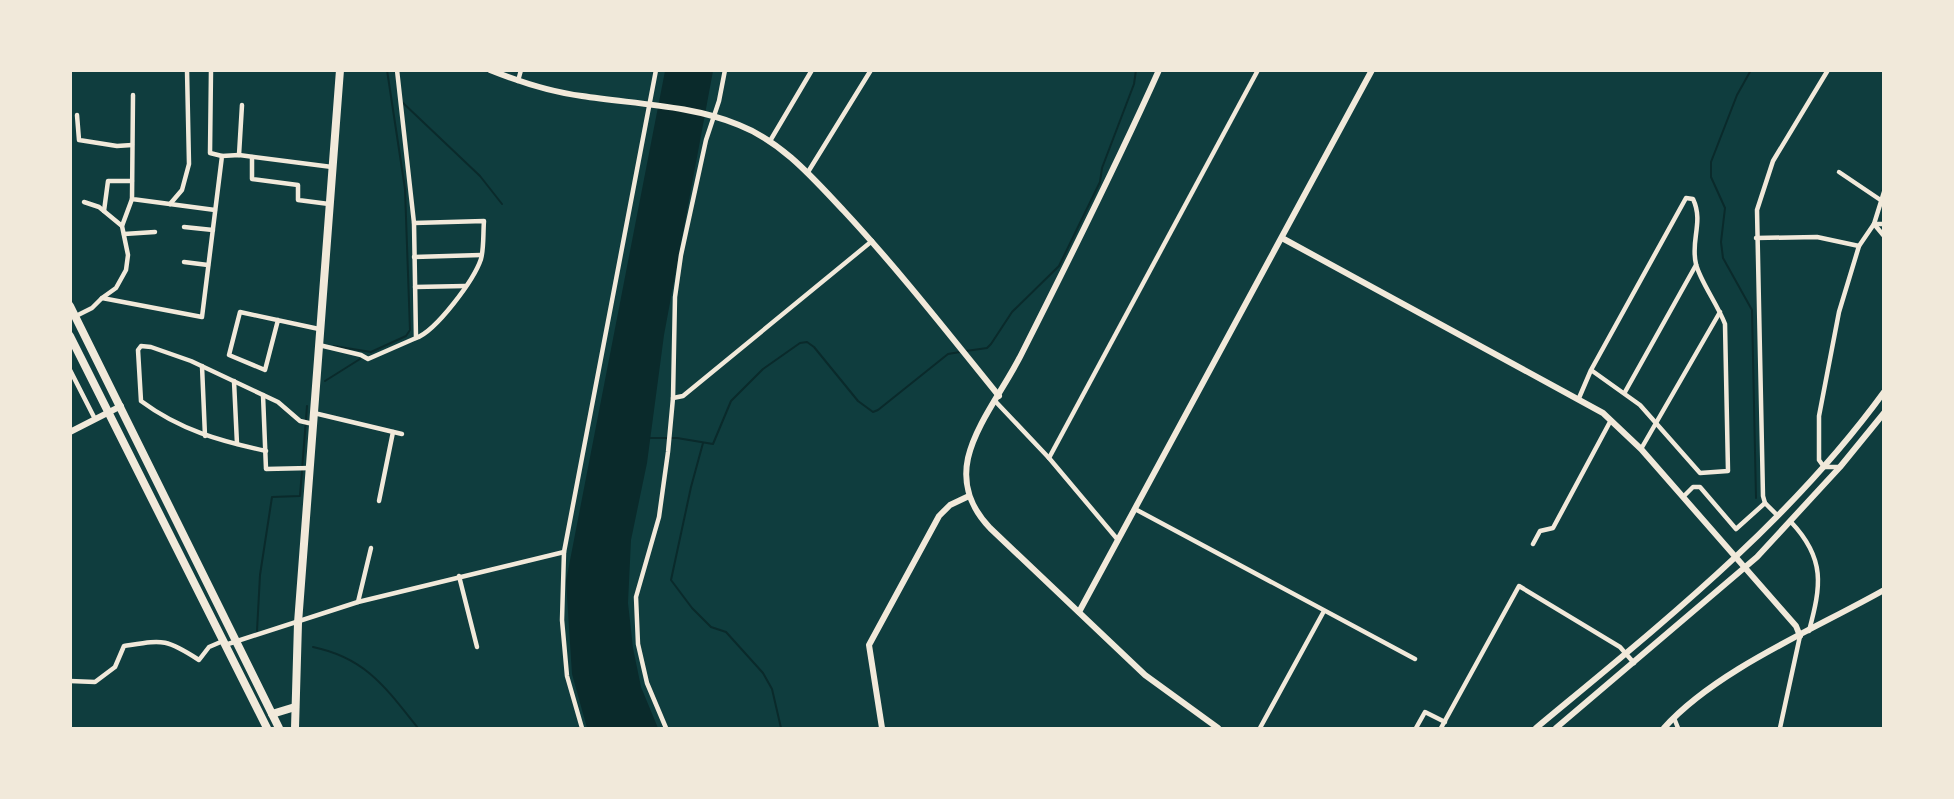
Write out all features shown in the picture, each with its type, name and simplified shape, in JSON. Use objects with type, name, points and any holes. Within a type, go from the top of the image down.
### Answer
[{"type":"main road","points":[[295,729],[298,623],[307,468],[314,413],[340,70]]},
{"type":"main road","points":[[70,306],[279,729]]},
{"type":"main road","points":[[70,336],[267,729]]},
{"type":"main road","points":[[272,714],[295,707]]},
{"type":"street","points":[[170,204],[182,190],[189,164],[187,70]]},
{"type":"street","points":[[211,70],[210,153],[332,167]]},
{"type":"street","points":[[397,70],[414,223],[416,338]]},
{"type":"street","points":[[490,70],[518,81],[579,96],[709,116],[738,124],[770,141],[808,172],[872,241],[959,347],[997,399],[1118,540]]},
{"type":"street","points":[[518,81],[521,70]]},
{"type":"street","points":[[582,729],[567,676],[562,620],[564,552],[656,70]]},
{"type":"street","points":[[666,729],[647,683],[638,644],[636,597],[659,517],[669,443],[673,398],[675,297],[681,255],[709,116],[719,101],[725,70]]},
{"type":"street","points":[[770,141],[812,70]]},
{"type":"street","points":[[808,172],[871,70]]},
{"type":"street","points":[[1159,70],[1090,217],[972,446],[966,476],[969,496],[981,519],[1145,675],[1218,729]]},
{"type":"street","points":[[1049,458],[1258,70]]},
{"type":"street","points":[[1078,612],[1372,70]]},
{"type":"street","points":[[1778,516],[1765,503],[1763,496],[1757,210],[1773,161],[1828,70]]},
{"type":"street","points":[[76,316],[92,308],[116,288],[126,270],[128,255],[122,226],[132,199],[133,94]]},
{"type":"street","points":[[239,155],[242,105]]},
{"type":"street","points":[[77,114],[79,140],[117,146],[132,145]]},
{"type":"street","points":[[102,298],[202,317],[222,156]]},
{"type":"street","points":[[252,157],[252,179],[298,185],[298,200],[329,204]]},
{"type":"street","points":[[1839,172],[1882,201]]},
{"type":"street","points":[[104,211],[108,181],[132,181]]},
{"type":"street","points":[[1824,467],[1817,452],[1820,416],[1839,312],[1859,246],[1874,224],[1884,192]]},
{"type":"street","points":[[1579,398],[1591,370],[1686,198],[1693,199],[1699,212],[1696,265],[1625,392]]},
{"type":"street","points":[[132,199],[215,210]]},
{"type":"street","points":[[84,202],[104,211],[122,226]]},
{"type":"street","points":[[319,345],[361,355],[368,359],[427,334],[454,304],[481,255],[483,221],[414,223]]},
{"type":"street","points":[[1874,224],[1884,224]]},
{"type":"street","points":[[1874,224],[1884,236]]},
{"type":"street","points":[[184,227],[213,231]]},
{"type":"street","points":[[124,234],[155,232]]},
{"type":"street","points":[[1756,238],[1817,237],[1859,246]]},
{"type":"street","points":[[1282,238],[1579,398],[1611,420],[1641,449],[1796,626],[1800,636],[1780,729]]},
{"type":"street","points":[[673,398],[683,396],[872,241]]},
{"type":"street","points":[[414,257],[481,255]]},
{"type":"street","points":[[184,262],[208,265]]},
{"type":"street","points":[[1591,370],[1625,392],[1700,473],[1728,471],[1725,324],[1696,265]]},
{"type":"street","points":[[415,287],[465,286]]},
{"type":"street","points":[[278,320],[265,370],[229,355],[240,312],[278,320],[319,329]]},
{"type":"street","points":[[1641,449],[1658,425],[1720,312]]},
{"type":"street","points":[[266,451],[205,436],[178,425],[141,401],[138,350],[141,346],[151,347],[202,366],[278,402],[288,413],[311,423]]},
{"type":"street","points":[[202,366],[205,436]]},
{"type":"street","points":[[70,370],[95,419]]},
{"type":"street","points":[[234,381],[237,444]]},
{"type":"street","points":[[1536,729],[1737,557],[1824,467],[1884,392]]},
{"type":"street","points":[[264,395],[266,469],[307,468]]},
{"type":"street","points":[[70,432],[121,406]]},
{"type":"street","points":[[314,413],[402,434]]},
{"type":"street","points":[[1556,729],[1746,568],[1791,522],[1884,413]]},
{"type":"street","points":[[1533,544],[1540,531],[1553,528],[1611,420]]},
{"type":"street","points":[[379,501],[393,432]]},
{"type":"street","points":[[1824,467],[1840,466]]},
{"type":"street","points":[[1683,497],[1693,487],[1700,487],[1736,529],[1765,503]]},
{"type":"street","points":[[882,729],[874,691],[869,645],[939,516],[950,504],[969,496]]},
{"type":"street","points":[[1135,509],[1415,659]]},
{"type":"street","points":[[1791,522],[1803,535],[1819,571],[1820,588],[1809,631]]},
{"type":"street","points":[[358,602],[371,548]]},
{"type":"street","points":[[70,681],[95,682],[115,667],[124,646],[159,641],[173,643],[199,660],[209,648],[298,623],[358,602],[564,552]]},
{"type":"street","points":[[459,576],[477,647]]},
{"type":"street","points":[[1441,729],[1519,586],[1620,647],[1634,663]]},
{"type":"street","points":[[1664,729],[1718,682],[1884,590]]},
{"type":"street","points":[[1260,729],[1324,610]]},
{"type":"street","points":[[1416,729],[1425,712],[1445,722]]},
{"type":"street","points":[[1674,718],[1678,729]]},
{"type":"water","points":[[665,71],[713,71],[664,335],[647,463],[631,540],[628,603],[633,648],[641,687],[658,728],[587,728],[572,674],[566,581]]},
{"type":"waterway","points":[[334,346],[371,352],[406,336],[410,330],[405,189],[387,70]]},
{"type":"waterway","points":[[966,351],[987,348],[1012,312],[1059,266],[1100,182],[1102,168],[1134,84],[1136,70]]},
{"type":"waterway","points":[[1751,70],[1737,95],[1711,162],[1711,177],[1725,208],[1721,242],[1723,258],[1752,310],[1756,498]]},
{"type":"waterway","points":[[402,102],[480,176],[502,204]]},
{"type":"waterway","points":[[650,438],[677,438],[713,444],[731,401],[763,369],[800,343],[807,342],[814,347],[858,401],[873,412],[948,354],[960,352]]},
{"type":"waterway","points":[[325,381],[360,359]]},
{"type":"waterway","points":[[257,631],[260,575],[272,497],[300,496],[307,406]]},
{"type":"waterway","points":[[703,443],[671,580],[692,608],[711,627],[726,632],[763,673],[772,689],[781,728]]},
{"type":"waterway","points":[[313,647],[331,652],[361,667],[385,688],[418,728]]}]
